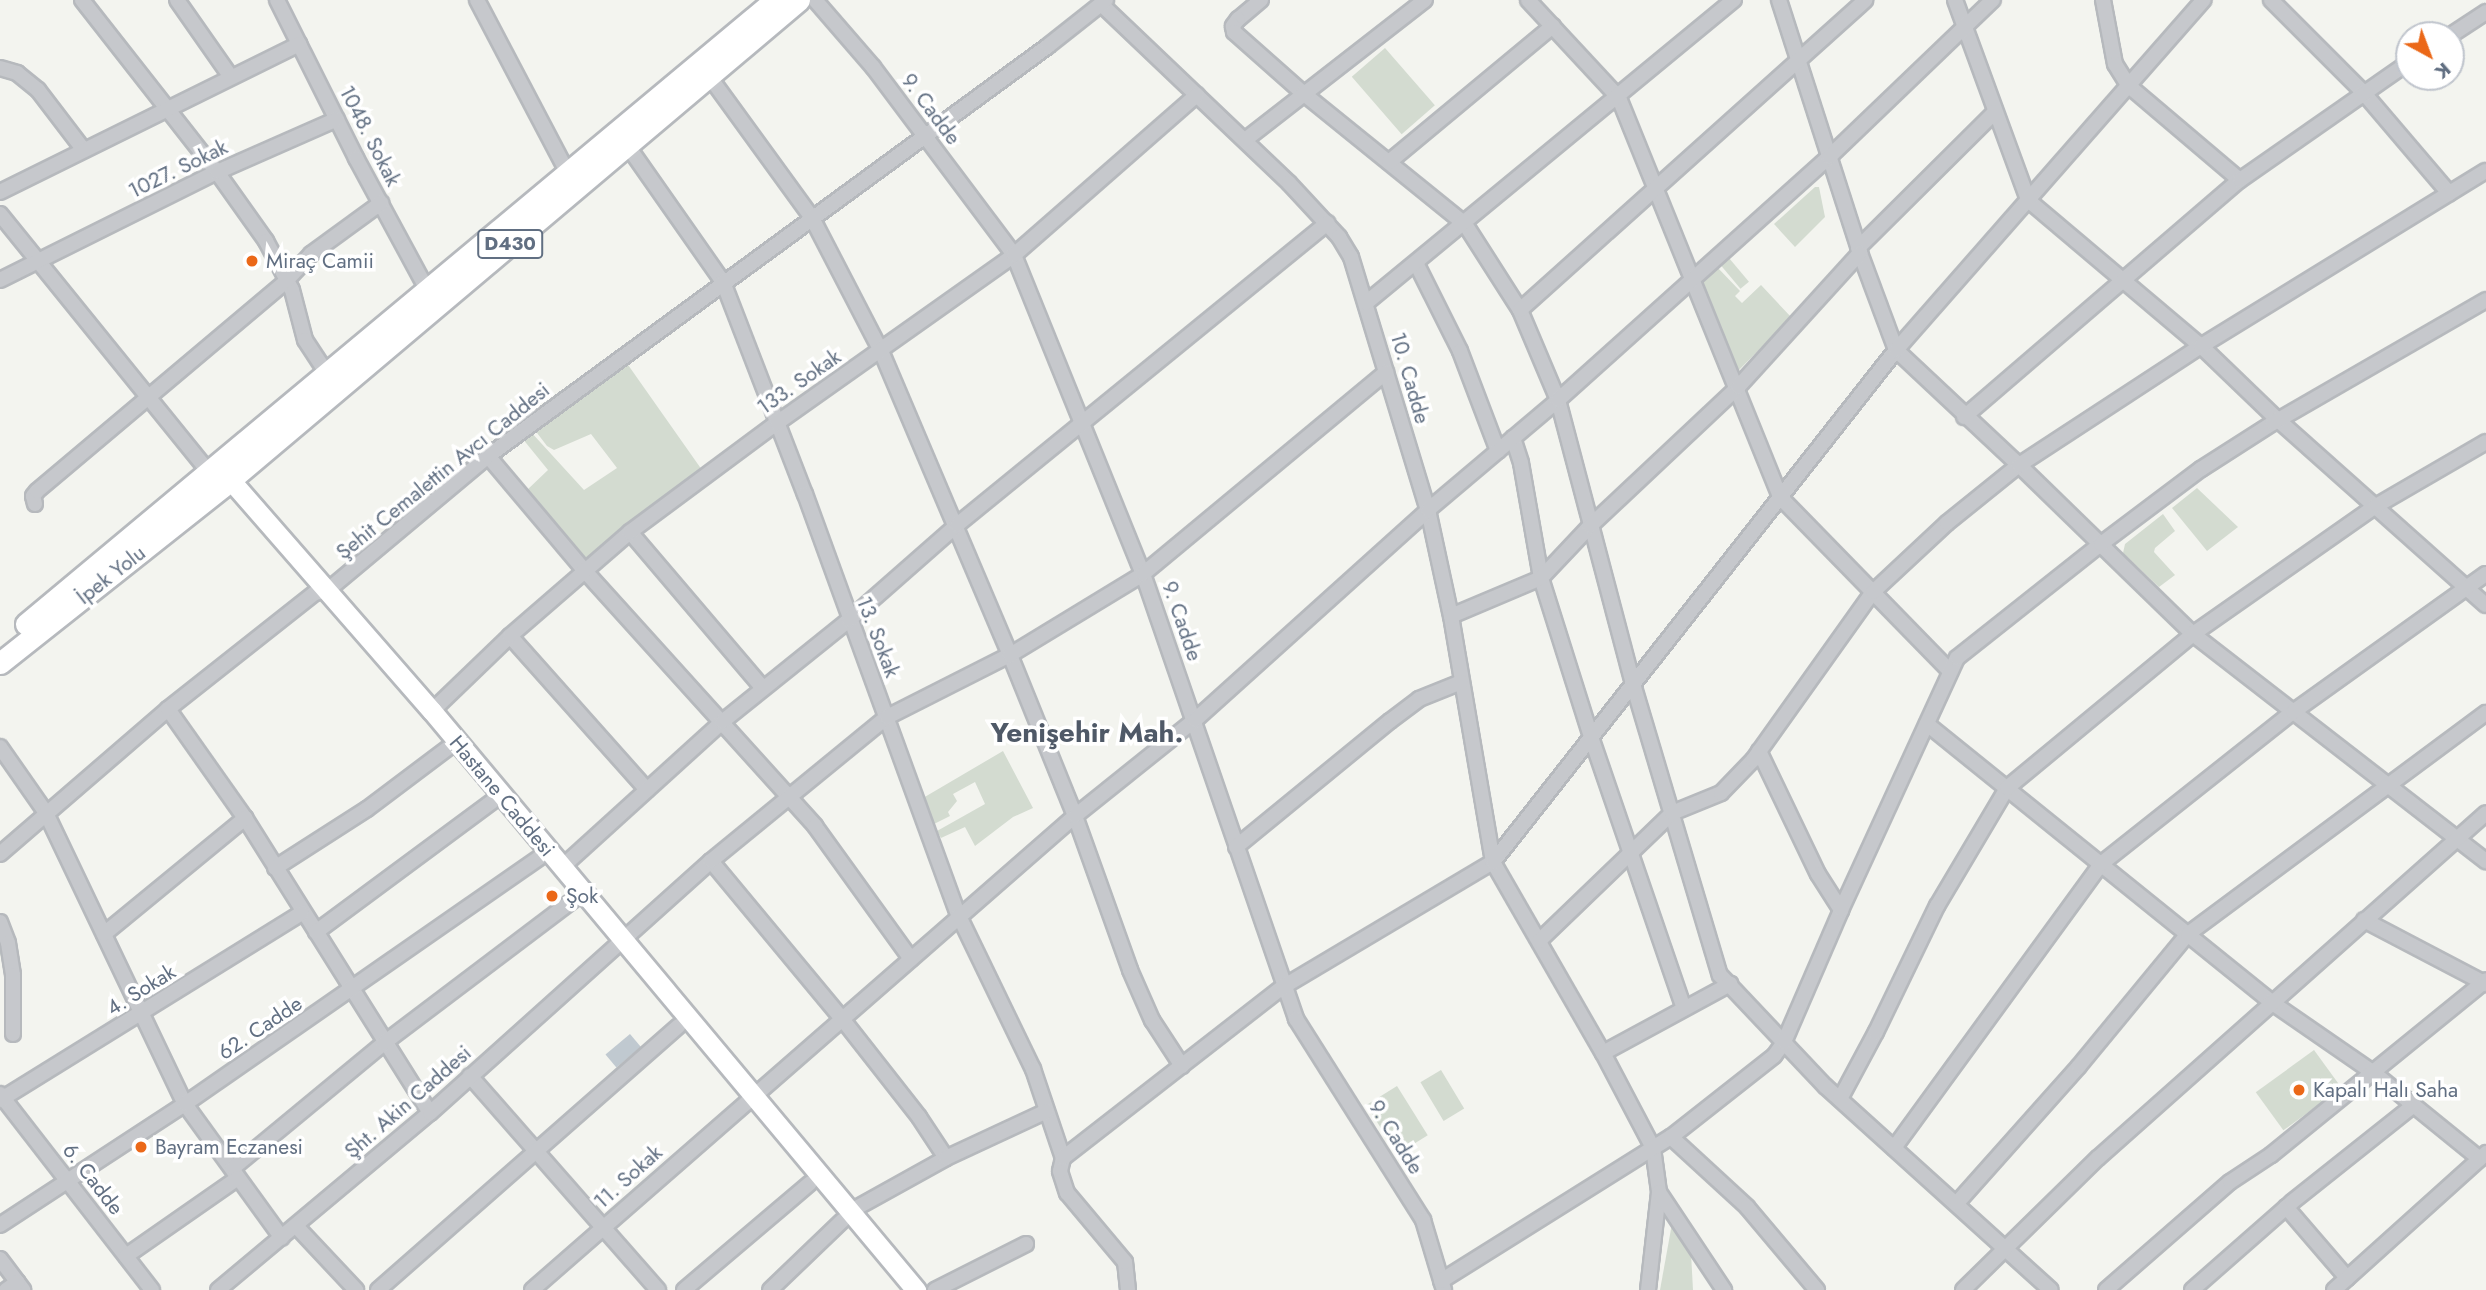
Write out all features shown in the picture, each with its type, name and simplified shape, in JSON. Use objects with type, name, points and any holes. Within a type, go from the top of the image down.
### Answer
[{"type":"highway","name":"D430","points":[[220,476],[328,375],[775,0]]},
{"type":"highway","name":"D430","points":[[0,646],[220,476],[627,145],[799,0]]},
{"type":"highway","name":"İpek Yolu","points":[[0,663],[220,476]]},
{"type":"main road","name":"Hastane Caddesi","points":[[220,476],[432,711],[561,868],[678,1026],[747,1099],[810,1183],[916,1290]]},
{"type":"main road","name":"Hastane Caddesi","points":[[322,592],[573,901],[617,943],[845,1216],[900,1290]]},
{"type":"street","points":[[82,0],[217,172],[265,241],[292,290],[305,340],[328,375]]},
{"type":"street","points":[[177,0],[232,77]]},
{"type":"street","name":"1048. Sokak","points":[[277,0],[428,291]]},
{"type":"street","points":[[477,0],[569,173]]},
{"type":"street","name":"9. Cadde","points":[[815,0],[873,67],[1014,255],[1143,573],[1296,1020],[1423,1220],[1443,1285]]},
{"type":"street","points":[[1261,0],[1238,19],[1233,26],[1234,32],[1303,93],[1465,224],[1520,310],[1558,400],[1633,684],[1720,975],[1840,1099],[2007,1249],[2044,1288]]},
{"type":"street","points":[[1245,140],[1425,0]]},
{"type":"street","points":[[1528,0],[1619,97],[1738,387],[1780,497],[1950,671]]},
{"type":"street","points":[[1366,303],[1734,0]]},
{"type":"street","points":[[1779,0],[1859,251],[1896,350],[2193,634],[2486,860]]},
{"type":"street","points":[[1520,310],[1864,0]]},
{"type":"street","points":[[1955,0],[2028,200],[2201,346],[2278,420],[2486,605]]},
{"type":"street","name":"11. Sokak","points":[[532,1290],[747,1099],[843,1020],[1074,816],[1195,720],[1429,510],[1558,400],[1829,157],[1993,0]]},
{"type":"street","points":[[2103,0],[2115,65],[2129,86],[2240,180]]},
{"type":"street","points":[[1063,1158],[1283,986],[1493,862],[1896,350],[2204,0]]},
{"type":"street","points":[[2271,0],[2363,92],[2449,193]]},
{"type":"street","name":"Şehit Cemalettin Avcı Caddesi","points":[[0,853],[168,709],[322,592],[488,456],[926,136],[1104,2]]},
{"type":"street","name":"10. Cadde","points":[[1104,2],[1327,223],[1351,257],[1429,510],[1451,616],[1493,862]]},
{"type":"street","points":[[2465,26],[2486,12]]},
{"type":"street","points":[[1389,162],[1553,26]]},
{"type":"street","points":[[0,192],[299,44]]},
{"type":"street","points":[[0,68],[17,73],[38,90],[83,149]]},
{"type":"street","points":[[1964,417],[2240,180],[2395,71]]},
{"type":"street","points":[[709,76],[812,218],[881,351],[1010,655],[1074,816],[1130,970],[1152,1020],[1182,1066]]},
{"type":"street","name":"133. Sokak","points":[[432,711],[510,636],[631,532],[777,423],[1014,255],[1197,95]]},
{"type":"street","points":[[1451,616],[1541,578],[1590,526],[1738,387],[1859,251],[1995,111]]},
{"type":"street","name":"1027. Sokak","points":[[0,280],[217,172],[337,119]]},
{"type":"street","name":"13. Sokak","points":[[627,145],[723,282],[959,916],[1033,1069],[1063,1158],[1060,1171],[1067,1193],[1125,1262],[1128,1290]]},
{"type":"street","points":[[1539,942],[1672,813],[1721,793],[1759,751],[1873,592],[1947,523],[2019,465],[2201,346],[2486,171]]},
{"type":"street","points":[[36,504],[33,495],[37,491],[286,281],[311,254],[381,203]]},
{"type":"street","points":[[0,214],[149,395],[220,476]]},
{"type":"street","points":[[561,868],[722,722],[849,620],[957,525],[1327,223]]},
{"type":"street","points":[[1416,262],[1460,351],[1498,451]]},
{"type":"street","points":[[1443,1285],[1671,1137],[1774,1056],[1784,1042],[1841,910],[1957,658],[2201,469],[2278,420],[2486,299]]},
{"type":"street","name":"Şht. Akin Caddesi","points":[[220,1289],[430,1113],[711,861],[887,717],[1010,655],[1143,573],[1386,372]]},
{"type":"street","points":[[1513,438],[1521,463],[1541,578],[1591,737],[1684,1009]]},
{"type":"street","points":[[1840,1099],[1937,906],[2007,788],[2193,634],[2376,506],[2486,442]]},
{"type":"street","points":[[488,456],[584,570],[815,826],[911,958]]},
{"type":"street","points":[[631,532],[763,688]]},
{"type":"street","points":[[1894,1148],[2101,864],[2293,712],[2465,586],[2486,574]]},
{"type":"street","points":[[510,636],[647,790]]},
{"type":"street","points":[[1236,847],[1390,720],[1419,699],[1461,682]]},
{"type":"street","points":[[168,709],[245,818],[384,1044],[430,1113]]},
{"type":"street","points":[[1956,1203],[2079,1066],[2188,934],[2486,713]]},
{"type":"street","points":[[1927,724],[2271,1002],[2374,1073],[2483,1156],[2334,1290]]},
{"type":"street","points":[[0,747],[46,813],[140,1016],[185,1104],[282,1238]]},
{"type":"street","points":[[275,867],[367,809],[448,748]]},
{"type":"street","points":[[1759,751],[1818,874],[1841,910]]},
{"type":"street","points":[[316,932],[492,802]]},
{"type":"street","points":[[1963,1290],[2098,1158],[2486,813]]},
{"type":"street","points":[[104,934],[245,818]]},
{"type":"street","name":"62. Cadde","points":[[0,1225],[185,1104],[539,858]]},
{"type":"street","points":[[711,861],[843,1020],[919,1117],[946,1158]]},
{"type":"street","points":[[1493,862],[1603,1053],[1653,1148],[1659,1192],[1648,1290]]},
{"type":"street","points":[[126,1256],[236,1173],[384,1044],[573,901]]},
{"type":"street","name":"4. Sokak","points":[[1,1097],[140,1016],[302,913]]},
{"type":"street","points":[[2106,1290],[2230,1182],[2272,1155],[2485,982],[2364,920]]},
{"type":"street","points":[[0,922],[8,943],[13,975],[13,1034]]},
{"type":"street","points":[[1603,1053],[1730,984]]},
{"type":"street","points":[[378,1290],[678,1026]]},
{"type":"street","points":[[470,1076],[658,1290]]},
{"type":"street","name":"6. Cadde","points":[[1,1097],[152,1290]]},
{"type":"street","points":[[2192,1290],[2286,1207],[2414,1105]]},
{"type":"street","points":[[770,1290],[845,1216],[946,1158],[1047,1111]]},
{"type":"street","points":[[1671,1137],[1747,1207],[1817,1290]]},
{"type":"street","points":[[684,1290],[810,1183]]},
{"type":"street","points":[[1659,1192],[1724,1290]]},
{"type":"street","points":[[2286,1207],[2347,1278]]},
{"type":"street","points":[[296,1226],[356,1290]]},
{"type":"street","points":[[935,1290],[1026,1244]]},
{"type":"street","points":[[0,1259],[16,1287]]},
{"type":"shaded area","points":[[1385,48],[1435,105],[1402,134],[1352,77]]},
{"type":"shaded area","points":[[1815,187],[1819,187],[1825,217],[1795,247],[1774,224]]},
{"type":"shaded area","points":[[1729,258],[1749,282],[1740,289],[1721,265]]},
{"type":"shaded area","points":[[1718,268],[1740,291],[1735,296],[1742,303],[1761,285],[1791,317],[1735,371],[1700,283]]},
{"type":"shaded area","points":[[626,362],[702,470],[588,560],[526,491],[548,470],[522,438],[530,431],[584,490],[617,468],[591,434],[554,450],[547,446],[534,429]]},
{"type":"shaded area","points":[[2197,488],[2238,527],[2207,551],[2172,508]]},
{"type":"shaded area","points":[[2163,514],[2175,531],[2155,548],[2154,552],[2175,575],[2159,587],[2123,553],[2125,544]]},
{"type":"shaded area","points":[[1003,751],[1033,808],[1013,817],[975,846],[965,827],[941,838],[937,831],[985,804],[975,782],[953,794],[957,801],[948,812],[950,816],[934,824],[923,798]]},
{"type":"shaded area","points":[[630,1034],[641,1047],[616,1068],[605,1055]]},
{"type":"shaded area","name":"Kapalı Halı Saha","points":[[2314,1050],[2342,1088],[2283,1130],[2256,1092]]},
{"type":"shaded area","points":[[1441,1070],[1464,1109],[1444,1121],[1420,1082]]},
{"type":"shaded area","points":[[1397,1086],[1428,1135],[1397,1154],[1366,1105]]},
{"type":"shaded area","points":[[1673,1218],[1691,1253],[1693,1290],[1660,1290]]},
{"type":"place","name":"Miraç Camii","points":[[252,261]]},
{"type":"place","name":"Şok","points":[[552,896]]},
{"type":"place","name":"Kapalı Halı Saha","points":[[2299,1090]]},
{"type":"place","name":"Bayram Eczanesi","points":[[141,1147]]},
{"type":"district","name":"Yenişehir Mah.","points":[[1087,733]]}]
